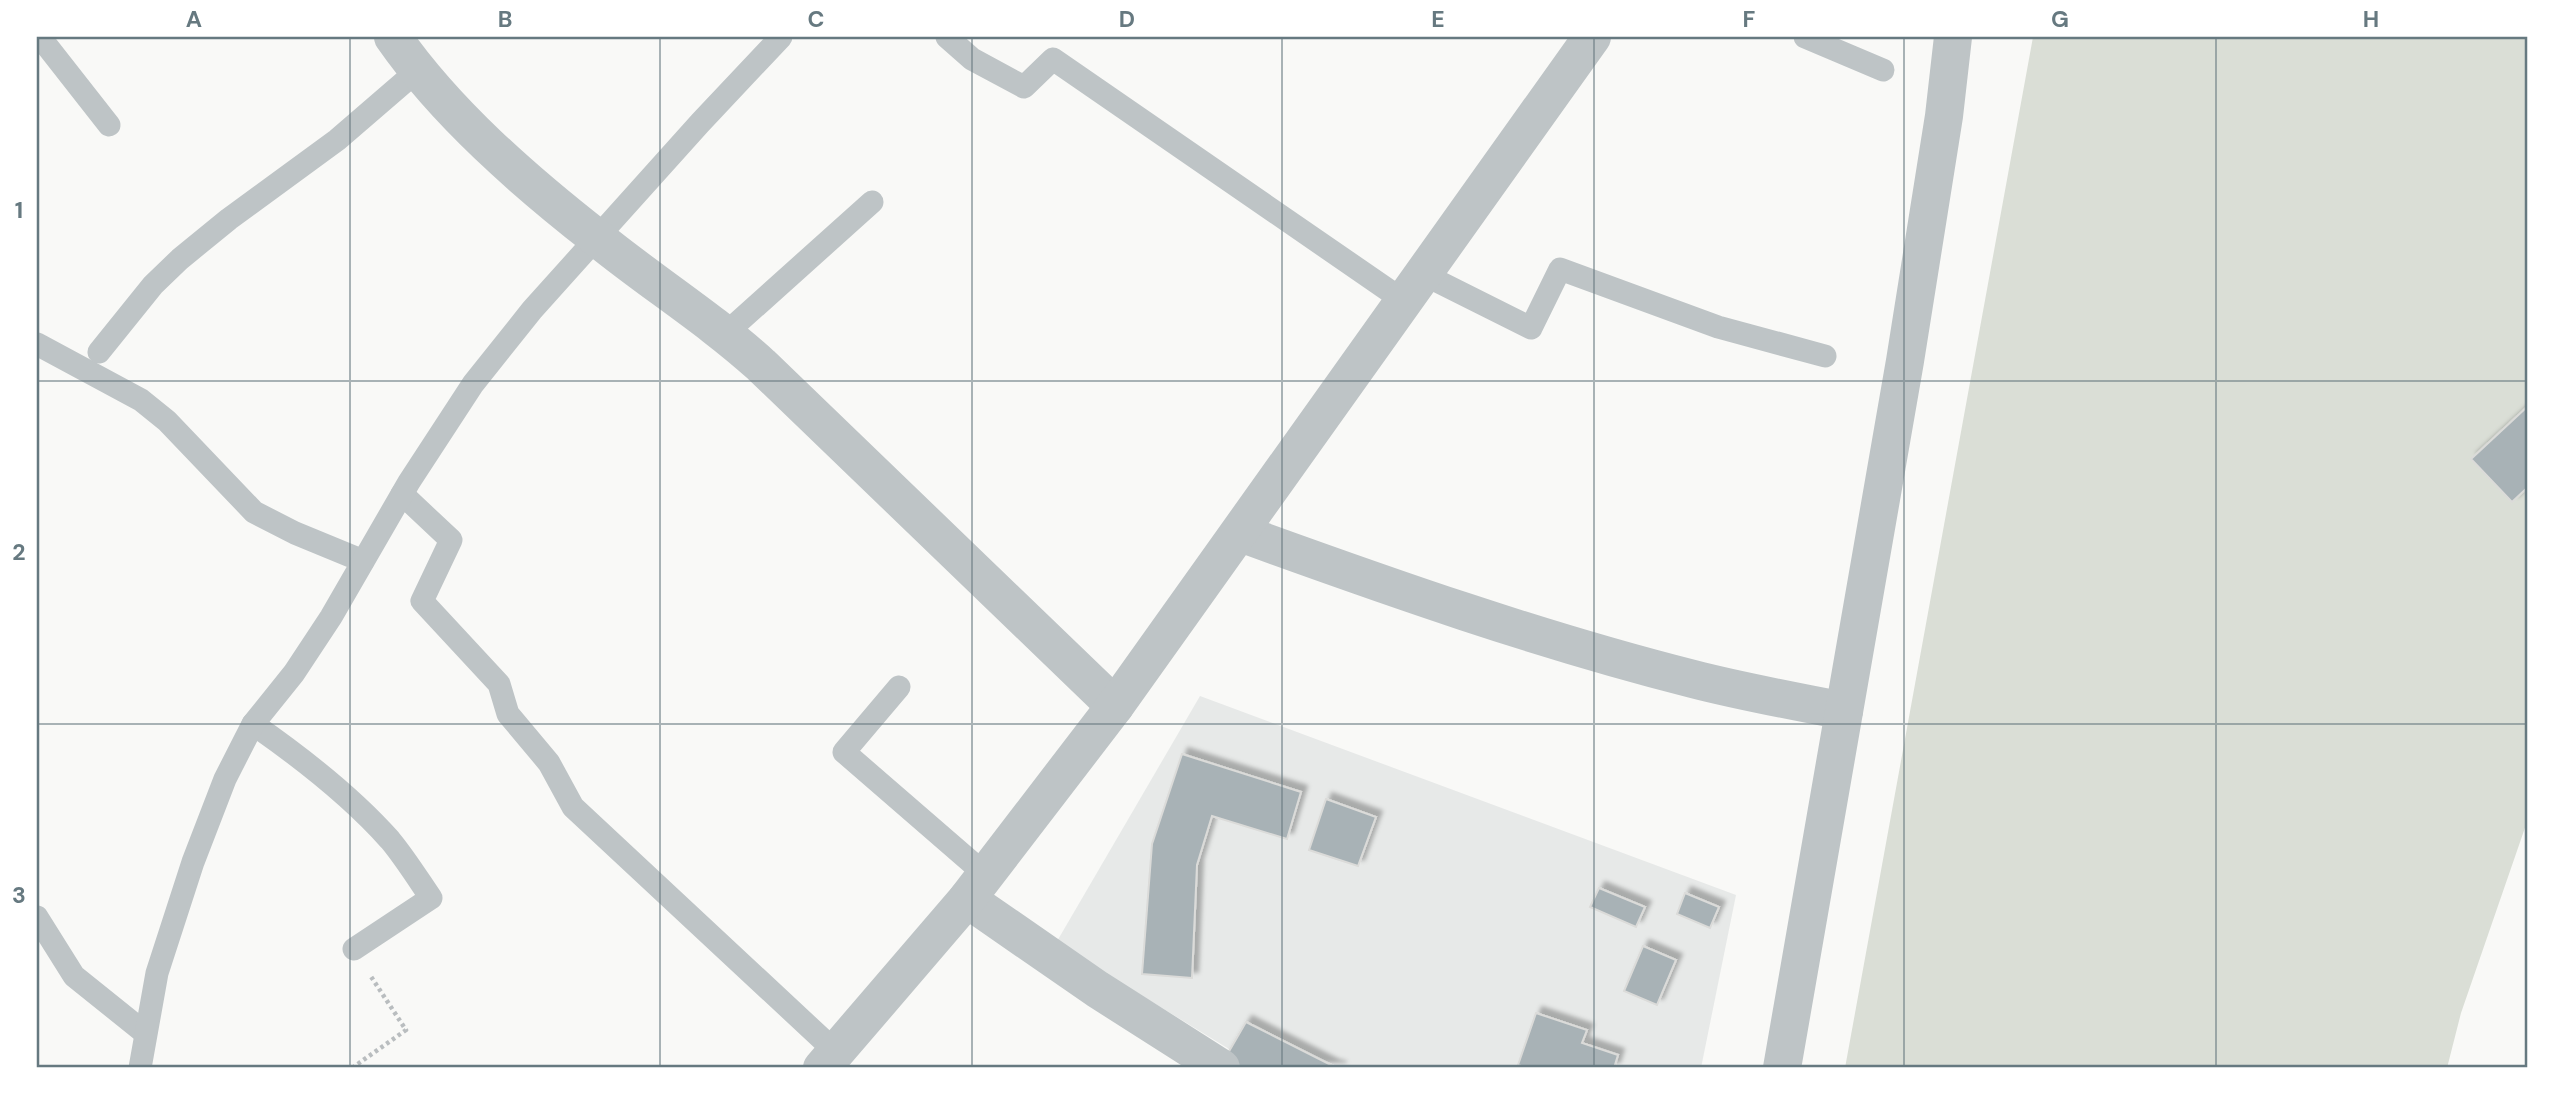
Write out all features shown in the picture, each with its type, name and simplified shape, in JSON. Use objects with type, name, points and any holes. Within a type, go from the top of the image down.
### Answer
[{"type":"street","points":[[393,37],[417,71],[538,189],[597,239],[726,333],[866,463],[1115,706]]},
{"type":"street","points":[[829,1060],[976,887],[1115,706],[1592,37]]},
{"type":"street","points":[[1782,1068],[1908,347],[1944,116],[1953,37]]},
{"type":"street","points":[[1240,533],[1348,572],[1562,642],[1694,679],[1844,711]]},
{"type":"street","points":[[976,887],[1097,989],[1221,1068]]},
{"type":"lane","points":[[40,37],[109,125]]},
{"type":"lane","points":[[140,1068],[157,973],[192,862],[225,779],[253,724],[294,674],[402,494],[473,384],[532,310],[699,123],[781,37]]},
{"type":"lane","points":[[947,37],[972,59],[1024,87],[1053,59],[1414,287],[1531,328],[1560,269],[1718,327],[1825,356]]},
{"type":"lane","points":[[1805,37],[1883,70]]},
{"type":"lane","points":[[99,352],[153,285],[180,258],[337,140],[417,71]]},
{"type":"lane","points":[[726,333],[872,202]]},
{"type":"lane","points":[[37,344],[141,400],[167,421],[254,512],[295,533],[363,561]]},
{"type":"lane","points":[[402,494],[450,540],[422,601],[499,684],[508,714],[549,763],[573,807],[829,1060]]},
{"type":"lane","points":[[899,687],[844,751],[976,887]]},
{"type":"lane","points":[[253,724],[297,754],[340,791],[390,841],[432,898],[354,948]]},
{"type":"lane","points":[[37,917],[74,976],[145,1033]]},
{"type":"path","points":[[352,1068],[405,1030],[354,948]]},
{"type":"shaded area","points":[[2033,37],[2528,37],[2528,819],[2461,1013],[2447,1068],[1845,1068]]},
{"type":"shaded area","points":[[1200,696],[1736,895],[1701,1068],[1260,1068],[1056,943]]},
{"type":"building","points":[[2528,406],[2528,487],[2512,502],[2471,459]]},
{"type":"building","points":[[1182,754],[1301,792],[1287,839],[1212,816],[1197,865],[1192,978],[1142,974],[1152,844]]},
{"type":"building","points":[[1326,799],[1376,817],[1358,866],[1309,850]]},
{"type":"building","points":[[1599,888],[1645,907],[1636,927],[1590,907]]},
{"type":"building","points":[[1685,893],[1719,907],[1710,928],[1677,914]]},
{"type":"building","points":[[1643,946],[1676,960],[1657,1005],[1624,991]]},
{"type":"building","points":[[1536,1013],[1587,1030],[1582,1043],[1618,1055],[1614,1068],[1528,1068],[1518,1065]]},
{"type":"building","points":[[1246,1022],[1341,1068],[1243,1068],[1224,1060]]}]
